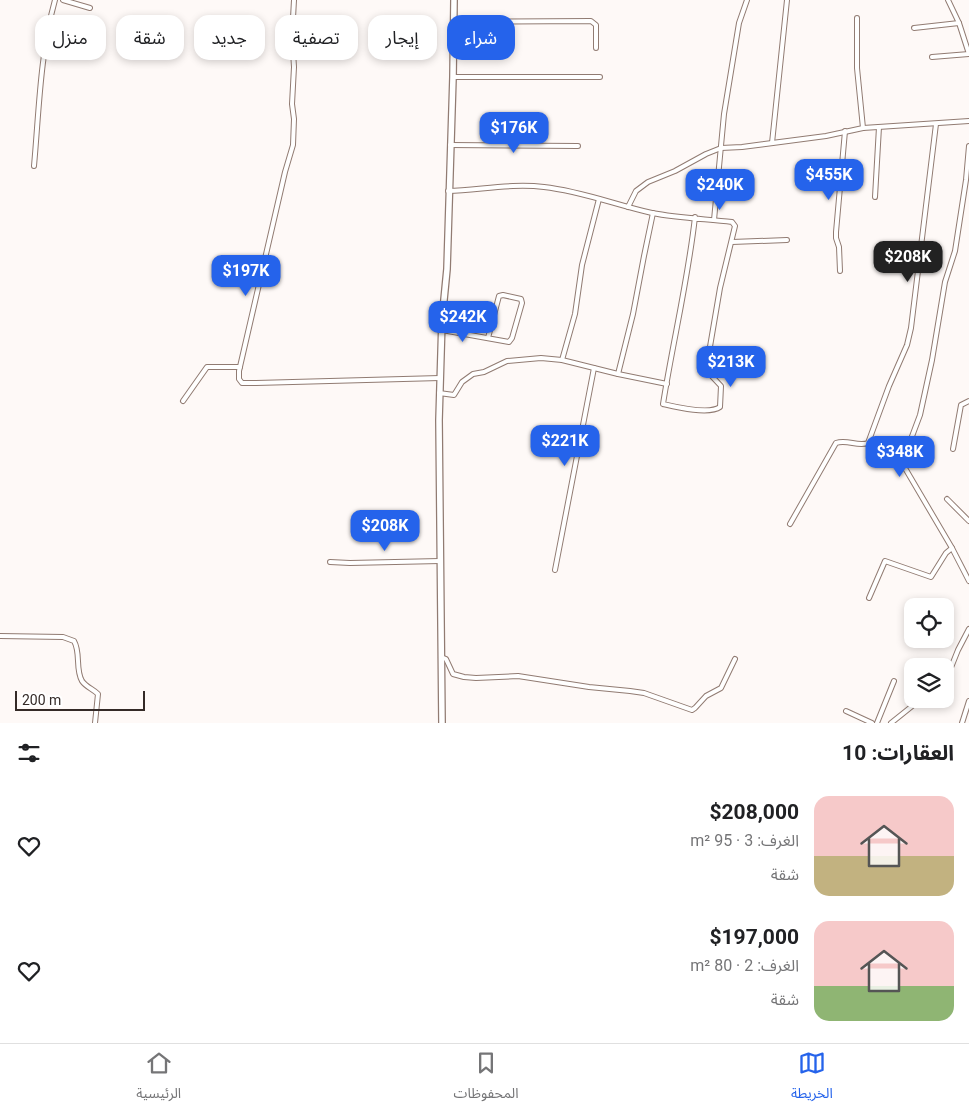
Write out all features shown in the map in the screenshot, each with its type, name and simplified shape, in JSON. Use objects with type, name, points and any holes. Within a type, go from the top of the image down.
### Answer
[{"type":"street","points":[[34,166],[42,70],[55,0]]},
{"type":"street","points":[[63,0],[90,8]]},
{"type":"street","points":[[294,0],[292,36],[294,67],[292,104],[294,119],[293,145],[285,172],[238,377],[242,383],[440,378]]},
{"type":"street","points":[[454,0],[455,15]]},
{"type":"street","points":[[714,220],[724,114],[739,23],[746,0]]},
{"type":"street","points":[[772,143],[787,0]]},
{"type":"street","points":[[932,57],[969,54],[959,23],[948,0]]},
{"type":"street","points":[[857,18],[857,68],[863,128]]},
{"type":"street","points":[[515,21],[592,20],[596,25],[596,48]]},
{"type":"street","points":[[914,28],[959,23]]},
{"type":"street","points":[[442,723],[439,393],[454,60]]},
{"type":"street","points":[[454,77],[600,77]]},
{"type":"street","points":[[628,207],[636,191],[648,182],[721,148],[826,136],[863,128],[936,124],[969,120]]},
{"type":"street","points":[[790,524],[836,443],[864,445],[868,443],[889,386],[907,345],[914,313],[936,124]]},
{"type":"street","points":[[875,197],[879,127]]},
{"type":"street","points":[[840,271],[836,232],[845,131]]},
{"type":"street","points":[[450,144],[578,146]]},
{"type":"street","points":[[969,146],[966,180],[955,250],[945,282],[932,360],[920,414],[902,463],[969,579]]},
{"type":"street","points":[[448,191],[478,190],[518,185],[566,190],[653,213],[695,217],[734,223],[732,242],[723,275],[706,370],[721,386],[720,407],[715,410],[688,409],[664,404],[686,286],[695,217]]},
{"type":"street","points":[[562,360],[575,314],[582,265],[599,199]]},
{"type":"street","points":[[618,374],[633,314],[653,213]]},
{"type":"street","points":[[732,242],[787,240]]},
{"type":"street","points":[[442,330],[509,342],[522,303],[521,299],[503,294],[499,296],[488,338]]},
{"type":"street","points":[[439,393],[454,395],[462,382],[469,376],[484,372],[507,361],[541,358],[562,360],[667,384]]},
{"type":"street","points":[[183,400],[207,367],[240,367]]},
{"type":"street","points":[[555,570],[594,368]]},
{"type":"street","points":[[953,449],[961,405],[969,401]]},
{"type":"street","points":[[947,499],[969,521]]},
{"type":"street","points":[[868,598],[885,561],[932,577],[946,553],[952,548]]},
{"type":"street","points":[[330,562],[440,561]]},
{"type":"street","points":[[954,660],[969,629]]},
{"type":"street","points":[[0,636],[63,637],[74,641],[78,648],[79,675],[82,681],[98,694],[95,723]]},
{"type":"street","points":[[441,657],[446,659],[453,674],[464,677],[518,676],[630,691],[692,710],[706,696],[720,688],[736,659]]},
{"type":"street","points":[[877,723],[894,681]]},
{"type":"street","points":[[962,723],[969,701]]},
{"type":"street","points":[[891,723],[910,708]]},
{"type":"street","points":[[846,711],[872,723]]}]
